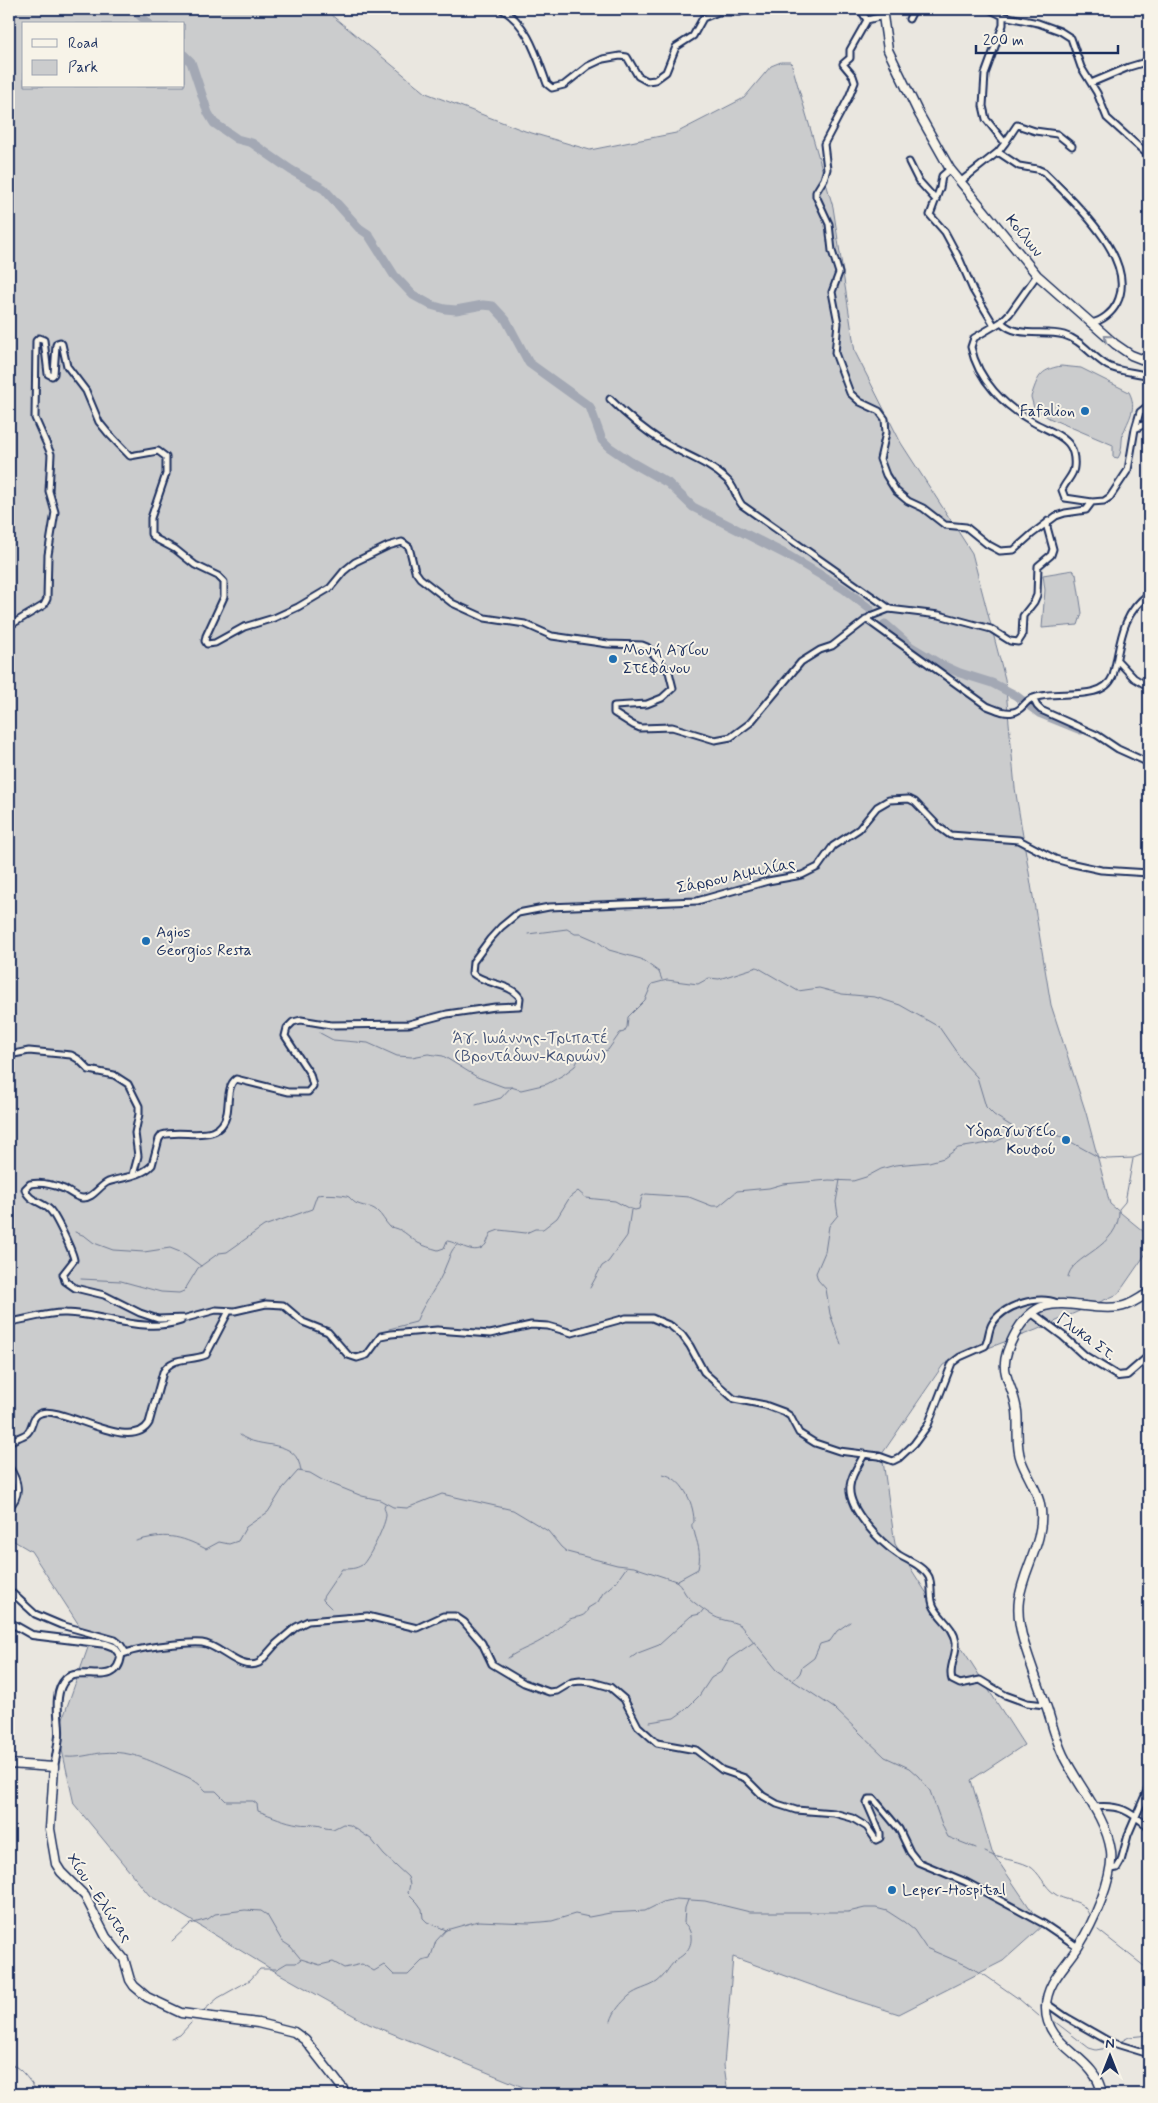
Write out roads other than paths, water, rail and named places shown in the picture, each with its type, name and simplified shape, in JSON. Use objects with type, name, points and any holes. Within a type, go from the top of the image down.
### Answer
[{"type":"main road","name":"Κοίλων","points":[[882,12],[888,50],[919,114],[950,169],[1037,275]]},
{"type":"main road","points":[[1037,275],[1090,323],[1127,353],[1149,362]]},
{"type":"main road","points":[[1102,2094],[1100,2085],[1093,2072],[1051,2032],[1047,2021],[1046,2003],[1051,1986],[1078,1947],[1103,1893],[1111,1869],[1109,1840],[1093,1807],[1062,1753],[1022,1634],[1018,1608],[1020,1594],[1039,1534],[1041,1510],[1038,1495],[1019,1455],[1017,1410],[1005,1370],[1006,1356],[1014,1336],[1032,1313],[1042,1307],[1058,1304],[1117,1308],[1131,1304],[1149,1293]]},
{"type":"main road","points":[[9,1764],[54,1767]]},
{"type":"main road","name":"Χίου - Ελίντας","points":[[54,1767],[50,1829],[55,1861],[61,1872],[85,1896],[106,1937],[124,1960],[130,1980],[134,1986],[147,1996],[181,2013],[258,2022],[294,2032],[305,2040],[346,2094]]},
{"type":"street","points":[[501,9],[510,14],[525,32],[546,84],[552,88],[564,85],[593,63],[620,56],[628,57],[638,76],[647,81],[655,80],[666,72],[676,47],[693,36],[703,18],[718,12],[740,12],[749,9]]},
{"type":"street","points":[[860,9],[867,20]]},
{"type":"street","points":[[909,19],[914,9]]},
{"type":"street","points":[[989,9],[1003,16],[1038,23],[1069,36],[1073,41],[1081,68],[1091,83],[1108,120],[1149,156]]},
{"type":"street","points":[[882,12],[867,20],[850,50],[850,58],[843,64],[853,76],[855,82],[824,144],[827,169],[824,179],[816,192],[818,201],[829,224],[832,251],[838,268],[838,278],[832,292],[838,323],[835,348],[849,390],[860,402],[879,412],[885,419],[886,426],[881,464],[892,486],[908,501],[923,508],[945,525],[970,530],[987,544],[1000,551],[1014,550],[1048,521],[1065,512],[1086,510],[1092,502],[1104,501],[1110,497],[1127,472],[1135,429],[1141,410],[1149,408]]},
{"type":"street","points":[[1003,16],[1003,25],[985,74],[983,106],[986,119],[1005,143]]},
{"type":"street","points":[[1091,83],[1149,61]]},
{"type":"street","points":[[960,182],[999,151],[1017,125],[1035,131],[1057,134],[1072,146]]},
{"type":"street","points":[[999,151],[1019,166],[1044,172],[1079,206],[1114,254],[1120,276],[1120,296],[1114,308],[1104,318],[1090,323]]},
{"type":"street","points":[[909,162],[918,180],[936,200]]},
{"type":"street","points":[[950,169],[942,176],[930,215],[945,232],[973,290],[994,325]]},
{"type":"street","name":"Κοίλων","points":[[1037,275],[1023,296],[1001,322],[974,338],[971,343],[971,350],[982,374],[995,394],[1019,414],[1065,440],[1070,446],[1074,467],[1073,473],[1063,488],[1062,494],[1068,499],[1092,502]]},
{"type":"street","points":[[1001,322],[1017,331],[1066,335],[1081,343],[1112,368],[1149,376]]},
{"type":"street","points":[[9,626],[44,605],[47,598],[48,555],[54,512],[49,491],[51,454],[35,418],[37,338],[44,340],[48,374],[54,374],[56,346],[60,342],[62,344],[67,366],[86,391],[99,422],[126,453],[135,456],[158,451],[166,457],[166,474],[151,518],[150,530],[156,539],[195,565],[218,576],[224,582],[224,596],[205,639],[208,645],[215,643],[238,629],[274,618],[298,608],[330,588],[344,571],[355,562],[388,546],[402,542],[411,550],[415,571],[420,578],[445,598],[475,614],[494,620],[525,624],[552,636],[608,644],[642,645],[647,647],[670,672],[673,681],[672,689],[662,698],[647,704],[615,706],[614,713],[636,727],[672,727],[718,740],[735,735],[750,723],[802,662],[820,650],[832,646],[868,618],[888,609]]},
{"type":"street","points":[[610,398],[634,421],[664,442],[698,459],[720,474],[732,484],[742,505],[888,609],[939,616],[991,629],[1012,642],[1020,641],[1023,616],[1037,595],[1038,566],[1051,555],[1053,549],[1047,528],[1048,521]]},
{"type":"street","points":[[1135,429],[1143,425],[1149,427]]},
{"type":"street","points":[[868,618],[987,706],[1010,713],[1018,711],[1031,699],[1082,693],[1102,688],[1110,681],[1128,617],[1139,602],[1149,594]]},
{"type":"street","points":[[1117,660],[1134,678],[1149,687]]},
{"type":"street","points":[[1031,699],[1041,710],[1097,735],[1118,749],[1149,763]]},
{"type":"street","name":"Σάρρου Αιμιλίας","points":[[133,1175],[141,1173],[151,1166],[158,1139],[162,1135],[180,1133],[206,1134],[212,1133],[219,1128],[226,1118],[231,1085],[235,1080],[249,1081],[288,1092],[311,1090],[313,1083],[311,1077],[285,1036],[286,1028],[293,1022],[301,1020],[339,1025],[409,1024],[456,1012],[495,1006],[519,1006],[520,998],[515,993],[479,978],[471,970],[473,962],[490,939],[500,927],[518,913],[549,908],[697,901],[768,881],[802,875],[818,867],[834,846],[859,828],[876,807],[893,800],[915,802],[942,830],[953,835],[1022,841],[1048,856],[1069,863],[1101,870],[1149,873]]},
{"type":"street","points":[[9,1055],[29,1051],[71,1056],[78,1059],[89,1070],[114,1075],[128,1084],[138,1106],[139,1114],[134,1133],[138,1156],[133,1175],[106,1183],[87,1198],[79,1197],[66,1190],[40,1184],[30,1184],[26,1186],[25,1190],[30,1198],[46,1206],[55,1215],[72,1252],[73,1261],[63,1275],[67,1283],[77,1288],[104,1294],[147,1316],[158,1319],[186,1318]]},
{"type":"street","points":[[9,1322],[66,1313],[145,1326],[172,1324],[216,1310],[229,1311],[266,1304],[283,1305],[303,1322],[328,1332],[348,1355],[357,1358],[370,1352],[381,1336],[391,1334],[437,1330],[490,1334],[531,1325],[548,1326],[572,1333],[626,1318],[652,1318],[671,1326],[682,1335],[704,1372],[734,1399],[784,1412],[790,1416],[799,1433],[815,1443],[839,1451],[895,1461],[914,1444],[931,1418],[952,1363],[960,1357],[985,1346],[992,1324],[1001,1314],[1018,1306],[1044,1300],[1058,1304]]},
{"type":"street","points":[[9,1442],[26,1434],[35,1416],[43,1412],[57,1414],[96,1428],[131,1433],[144,1430],[149,1423],[163,1372],[167,1366],[174,1361],[206,1355],[229,1311]]},
{"type":"street","name":"Γλυκα Στ.","points":[[1032,1313],[1085,1356],[1118,1376],[1126,1375],[1149,1356]]},
{"type":"street","points":[[864,1455],[850,1484],[852,1504],[880,1540],[897,1554],[920,1568],[928,1576],[932,1604],[950,1628],[956,1640],[950,1674],[952,1680],[960,1684],[980,1680],[1005,1695],[1027,1703],[1045,1705]]},
{"type":"street","points":[[9,1467],[16,1478],[18,1489],[16,1498],[9,1507]]},
{"type":"street","points":[[9,1590],[35,1614],[115,1640],[120,1644],[123,1654],[118,1666],[110,1672],[103,1675],[73,1675],[62,1684],[58,1701],[59,1732],[54,1767]]},
{"type":"street","points":[[123,1654],[140,1649],[203,1643],[245,1664],[253,1665],[259,1663],[285,1636],[308,1621],[367,1616],[417,1628],[443,1616],[455,1616],[464,1622],[482,1643],[492,1664],[505,1672],[545,1691],[557,1691],[572,1682],[580,1681],[610,1687],[624,1699],[636,1724],[654,1742],[696,1750],[722,1770],[746,1778],[763,1796],[776,1804],[796,1810],[844,1815],[867,1827],[876,1840],[880,1838],[880,1833],[867,1803],[870,1799],[874,1799],[899,1828],[910,1852],[918,1862],[966,1882],[1044,1924],[1078,1947]]},
{"type":"street","points":[[9,1622],[32,1635],[106,1644],[123,1654]]},
{"type":"street","points":[[1111,1869],[1116,1868],[1121,1861],[1128,1835],[1137,1818],[1149,1786]]},
{"type":"street","points":[[1093,1807],[1104,1805],[1120,1807],[1149,1827]]},
{"type":"street","points":[[1046,2003],[1066,2017],[1110,2042],[1149,2054]]},
{"type":"waterway","points":[[133,9],[147,22]]},
{"type":"waterway","points":[[185,56],[191,62],[208,113],[214,123],[237,139],[252,143],[291,170],[324,189],[359,228],[368,234],[394,275],[413,295],[431,305],[445,309],[456,310],[483,305],[493,306],[506,320],[529,363],[590,407],[602,440],[609,447],[668,483],[693,507],[789,556],[844,589],[870,609]]},
{"type":"waterway","points":[[885,624],[910,646],[940,664],[960,673],[992,683],[1015,695],[1039,713],[1081,730]]},
{"type":"waterway","points":[[528,934],[567,929],[575,934],[581,934],[597,941],[609,950],[641,959],[659,972],[662,980]]},
{"type":"waterway","points":[[320,1033],[333,1040],[368,1043],[397,1056],[412,1057],[428,1054],[443,1056],[477,1077],[504,1087],[521,1090],[547,1084],[575,1066],[579,1058],[608,1050],[620,1033],[624,1032],[627,1027],[628,1017],[645,1000],[652,984],[667,980],[698,984],[709,978],[719,979],[757,967],[798,991],[819,988],[842,994],[875,997],[900,1005],[939,1027],[964,1063],[977,1077],[986,1107],[994,1115],[1019,1131]]},
{"type":"waterway","points":[[476,1105],[501,1098],[511,1087]]},
{"type":"waterway","points":[[81,1279],[121,1281],[161,1292],[179,1293],[184,1291],[198,1268],[219,1253],[227,1252],[264,1226],[312,1209],[317,1195],[346,1196],[357,1204],[373,1208],[390,1227],[401,1231],[425,1246],[438,1250],[444,1248],[447,1241],[477,1250],[486,1244],[491,1233],[499,1230],[526,1233],[535,1229],[543,1229],[557,1218],[570,1197],[578,1191],[586,1198],[615,1201],[635,1210],[639,1209],[642,1196],[646,1194],[689,1197],[712,1206],[719,1206],[737,1191],[829,1180],[853,1181],[895,1165],[929,1162],[944,1158],[958,1148],[995,1142],[1019,1131],[1036,1129],[1062,1137],[1100,1158],[1133,1158],[1149,1152]]},
{"type":"waterway","points":[[1068,1278],[1071,1270],[1077,1263],[1104,1242],[1112,1233],[1117,1223],[1119,1209],[1125,1202],[1133,1159]]},
{"type":"waterway","points":[[840,1180],[836,1202],[838,1215],[829,1226],[825,1252],[816,1273],[818,1280],[826,1289],[830,1314],[841,1344]]},
{"type":"waterway","points":[[590,1288],[602,1266],[608,1262],[627,1236],[631,1210]]},
{"type":"waterway","points":[[75,1232],[85,1236],[94,1243],[113,1250],[144,1252],[170,1248],[185,1254],[201,1266]]},
{"type":"waterway","points":[[389,1329],[416,1322],[443,1273],[452,1251],[458,1244]]},
{"type":"waterway","points":[[240,1435],[248,1440],[285,1448],[293,1453],[298,1460],[301,1471]]},
{"type":"waterway","points":[[136,1541],[164,1536],[180,1538],[206,1549],[219,1542],[229,1544],[238,1541],[246,1527],[268,1512],[283,1488],[298,1471],[310,1473],[322,1480],[362,1496],[380,1500],[393,1507],[407,1508],[442,1494],[513,1510],[548,1531],[567,1552],[617,1565],[634,1567],[676,1581],[688,1597],[710,1614],[740,1625],[777,1670],[834,1708],[885,1757],[909,1768],[918,1776],[930,1791],[948,1837],[976,1848]]},
{"type":"waterway","points":[[663,1474],[676,1480],[689,1498],[694,1520],[692,1527],[699,1552],[698,1569],[676,1581]]},
{"type":"waterway","points":[[331,1608],[323,1600],[323,1597],[342,1569],[357,1567],[365,1561],[384,1524],[386,1518],[385,1504]]},
{"type":"waterway","points":[[508,1658],[546,1638],[570,1619],[585,1614],[588,1608],[598,1602],[603,1593],[616,1582],[626,1568]]},
{"type":"waterway","points":[[631,1658],[638,1653],[659,1645],[691,1616],[700,1614],[703,1610]]},
{"type":"waterway","points":[[793,1681],[800,1673],[802,1667],[814,1658],[820,1644],[830,1641],[837,1631],[850,1622]]},
{"type":"waterway","points":[[650,1722],[674,1718],[684,1711],[699,1696],[711,1678],[721,1672],[729,1659],[754,1642]]},
{"type":"waterway","points":[[66,1757],[110,1752],[127,1754],[151,1761],[188,1777],[206,1791],[216,1791],[226,1801],[253,1801],[257,1804],[258,1811],[284,1820],[294,1823],[320,1825],[333,1829],[343,1824],[350,1825],[371,1839],[384,1855],[408,1877],[410,1884],[408,1893],[422,1909],[423,1918],[427,1922],[446,1930]]},
{"type":"waterway","points":[[985,1852],[1029,1866],[1051,1891],[1060,1897],[1079,1903],[1089,1915]]},
{"type":"waterway","points":[[203,2011],[218,1998],[250,1980],[260,1969],[277,1969],[287,1963],[296,1963],[301,1959],[320,1965],[333,1962],[344,1968],[362,1964],[374,1971],[384,1965],[394,1975],[408,1975],[422,1961],[430,1959],[436,1941],[446,1930],[478,1921],[529,1923],[552,1921],[575,1914],[589,1917],[610,1913],[645,1911],[663,1902],[676,1899],[705,1901],[750,1912],[848,1912],[865,1908],[887,1911],[914,1930],[926,1948],[966,1965],[986,1976],[1019,1999],[1039,2016]]},
{"type":"waterway","points":[[611,2021],[616,2011],[626,1999],[635,1992],[657,1982],[687,1950],[691,1942],[691,1934],[684,1923],[685,1908],[688,1900]]},
{"type":"waterway","points":[[172,1941],[190,1924],[208,1919],[215,1914],[245,1910],[261,1911],[267,1915],[282,1941],[291,1947],[300,1958]]},
{"type":"waterway","points":[[1098,1930],[1149,1970]]},
{"type":"waterway","points":[[1054,2021],[1089,2048],[1096,2050],[1113,2047]]},
{"type":"waterway","points":[[171,2039],[180,2035],[191,2023]]},
{"type":"waterway","points":[[1120,2042],[1129,2037],[1149,2035]]},
{"type":"waterway","points":[[9,2063],[23,2072],[40,2094]]},
{"type":"place","name":"Fafalion","points":[[1085,411]]},
{"type":"place","name":"Μονή Αγίου Στεφάνου","points":[[613,659]]},
{"type":"place","name":"Agios Georgios Resta","points":[[146,941]]},
{"type":"place","name":"Υδραγωγείο Κουφού","points":[[1066,1140]]},
{"type":"place","name":"Leper-Hospital","points":[[892,1890]]},
{"type":"park label","name":"Άγ. Ιωάννης-Τριπατέ (Βροντάδων-Καρυών)","points":[[530,1047]]}]
